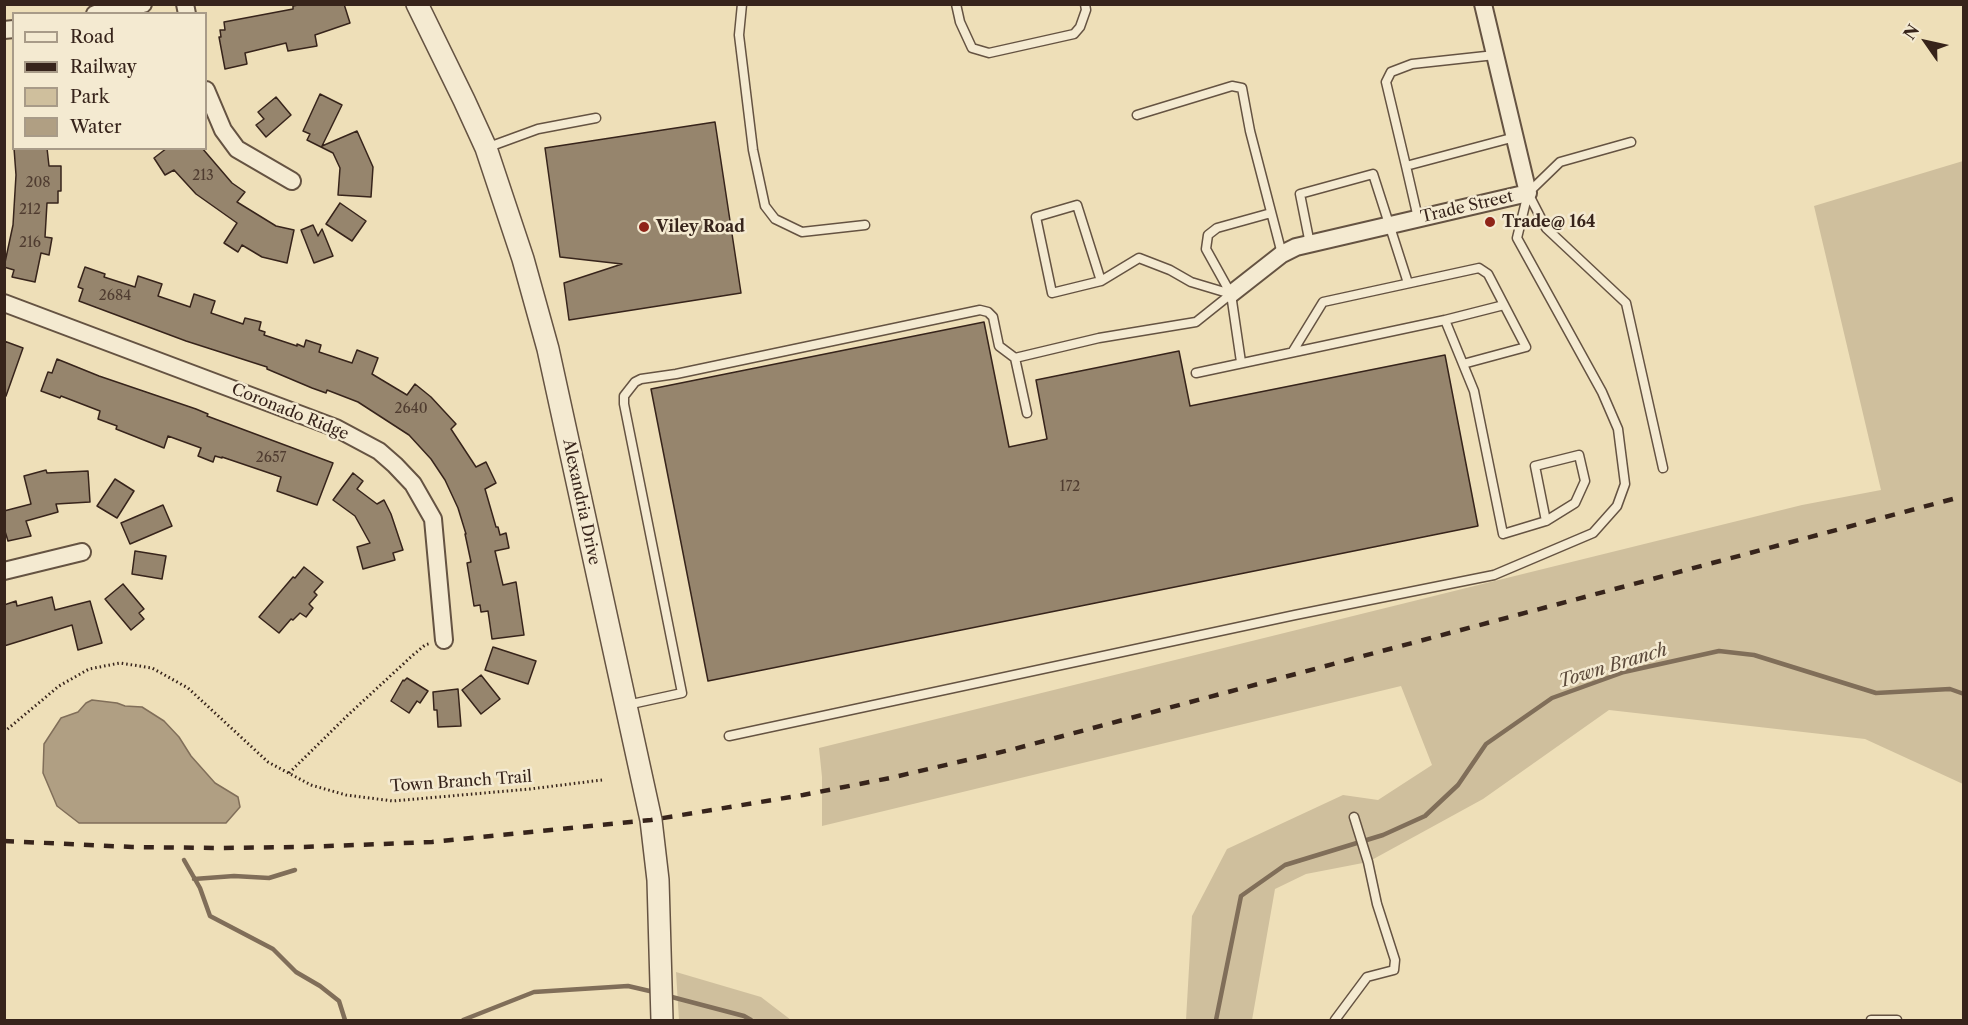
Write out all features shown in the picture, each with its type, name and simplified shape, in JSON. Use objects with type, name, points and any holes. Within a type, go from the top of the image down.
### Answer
[{"type":"street","points":[[105,12],[143,4]]},
{"type":"street","name":"Alexandria Drive","points":[[417,4],[465,100],[486,148],[523,259],[548,349],[651,820],[658,880],[662,1018]]},
{"type":"street","name":"Trade Street","points":[[1231,294],[1282,254],[1296,247],[1528,193],[1483,4]]},
{"type":"street","points":[[207,92],[223,130],[237,149],[292,181]]},
{"type":"street","name":"Coronado Ridge","points":[[4,303],[336,428],[379,451],[413,484],[433,519],[444,640]]},
{"type":"street","points":[[4,571],[82,552]]},
{"type":"lane","points":[[742,4],[739,35],[753,150],[765,206],[776,219],[802,232],[865,225]]},
{"type":"lane","points":[[956,4],[960,22],[972,48],[988,53],[1074,34],[1080,27],[1086,10],[1085,4]]},
{"type":"lane","points":[[1418,218],[1386,82],[1391,72],[1412,64],[1495,56]]},
{"type":"lane","points":[[1137,115],[1232,86],[1242,88],[1250,131],[1282,254]]},
{"type":"lane","points":[[486,148],[538,129],[596,118]]},
{"type":"lane","points":[[1406,166],[1515,137]]},
{"type":"lane","points":[[729,736],[1283,617],[1494,575],[1593,533],[1617,506],[1625,484],[1618,429],[1602,392],[1517,238],[1528,193],[1560,162],[1631,142]]},
{"type":"lane","points":[[1310,244],[1300,194],[1373,174],[1408,283]]},
{"type":"lane","points":[[1528,193],[1546,228],[1626,303],[1664,468]]},
{"type":"lane","points":[[1101,281],[1077,205],[1036,217],[1052,293],[1101,281],[1139,258],[1170,270],[1191,282],[1231,294]]},
{"type":"lane","points":[[1241,362],[1231,294],[1206,249],[1208,235],[1217,228],[1271,213]]},
{"type":"lane","points":[[1293,351],[1323,302],[1479,268],[1488,274],[1526,347],[1462,364]]},
{"type":"lane","points":[[1015,358],[1099,338],[1196,322],[1231,294]]},
{"type":"lane","points":[[1196,373],[1445,321],[1504,305]]},
{"type":"lane","points":[[626,706],[682,693],[624,404],[624,396],[629,388],[641,379],[676,374],[980,310],[988,312],[993,317],[999,346],[1015,358],[1027,413]]},
{"type":"lane","points":[[1445,321],[1474,391],[1503,534],[1546,521],[1575,503],[1585,481],[1579,454],[1535,465],[1546,521]]},
{"type":"lane","points":[[1335,1020],[1367,977],[1394,970],[1395,960],[1377,904],[1368,862],[1354,816]]},
{"type":"lane","points":[[1872,1020],[1897,1020]]},
{"type":"path","points":[[289,773],[413,655],[425,645],[444,640]]},
{"type":"path","name":"Town Branch Trail","points":[[4,732],[59,686],[89,669],[120,663],[152,668],[188,688],[268,762],[311,784],[346,795],[393,801],[602,780]]},
{"type":"green space","points":[[1963,161],[1963,784],[1865,739],[1609,710],[1483,799],[1368,862],[1306,874],[1275,889],[1252,1020],[1186,1020],[1192,916],[1227,849],[1343,795],[1378,800],[1432,765],[1401,686],[822,826],[822,777],[819,748],[1802,505],[1881,490],[1814,206]]},
{"type":"green space","points":[[676,972],[761,997],[791,1020],[679,1020]]},
{"type":"water","points":[[92,700],[142,707],[164,721],[215,783],[238,797],[240,807],[226,823],[79,823],[57,806],[43,773],[44,744],[61,718],[78,712]]},
{"type":"building","points":[[344,4],[350,23],[315,35],[317,46],[288,51],[286,43],[245,53],[247,64],[225,69],[219,37],[221,37],[220,30],[225,30],[224,22],[293,9],[293,6]]},
{"type":"building","points":[[320,94],[342,105],[322,146],[357,131],[373,167],[371,197],[338,195],[340,168],[333,153],[307,140],[310,134],[303,131]]},
{"type":"building","points":[[276,97],[291,115],[266,137],[256,125],[264,119],[258,112]]},
{"type":"building","name":"Viley Road","points":[[715,122],[741,293],[569,320],[564,283],[622,264],[560,257],[545,148]]},
{"type":"building","points":[[14,150],[47,150],[49,166],[61,166],[61,191],[58,191],[58,203],[47,203],[45,237],[52,238],[49,255],[41,253],[35,282],[12,277],[14,270],[4,267],[13,225],[16,175]]},
{"type":"building","points":[[164,150],[204,150],[232,183],[245,192],[237,202],[276,226],[294,230],[287,263],[262,257],[242,245],[238,252],[224,243],[237,223],[196,194],[174,170],[165,175],[154,158]]},
{"type":"building","points":[[340,203],[366,221],[352,241],[326,224]]},
{"type":"building","points":[[313,225],[318,236],[322,229],[333,256],[314,263],[301,230]]},
{"type":"building","points":[[85,267],[105,274],[104,277],[135,287],[138,276],[162,284],[158,296],[190,307],[194,294],[215,301],[211,313],[243,324],[245,318],[261,322],[259,330],[265,332],[264,335],[304,347],[306,340],[321,345],[319,352],[352,363],[357,350],[378,358],[372,374],[407,395],[415,384],[431,397],[456,424],[451,429],[476,467],[486,462],[496,483],[485,489],[496,527],[500,535],[506,533],[509,548],[495,551],[503,585],[516,582],[524,635],[492,639],[488,611],[481,612],[480,605],[474,606],[467,563],[471,562],[458,508],[445,480],[431,459],[409,435],[358,402],[327,390],[326,393],[312,388],[267,369],[267,367],[186,341],[79,301],[83,289],[78,287]]},
{"type":"building","points":[[984,322],[1009,447],[1047,439],[1036,380],[1179,351],[1190,406],[1445,355],[1478,526],[708,681],[651,389]]},
{"type":"building","points":[[4,341],[23,348],[6,396],[4,395]]},
{"type":"building","points":[[57,359],[196,409],[208,414],[207,416],[333,463],[317,505],[277,491],[281,477],[222,457],[215,456],[213,462],[198,456],[201,448],[168,436],[164,448],[116,429],[117,426],[98,419],[100,411],[41,391],[48,372],[52,373]]},
{"type":"building","points":[[46,470],[47,473],[88,471],[90,502],[56,504],[58,512],[26,521],[31,536],[8,541],[4,528],[4,511],[31,504],[24,476]]},
{"type":"building","points":[[353,473],[363,481],[357,489],[377,504],[384,500],[391,514],[403,550],[393,553],[395,560],[363,569],[357,547],[370,543],[355,516],[333,500]]},
{"type":"building","points":[[115,479],[134,491],[117,518],[97,506]]},
{"type":"building","points":[[163,505],[172,526],[130,544],[121,523]]},
{"type":"building","points":[[135,551],[166,556],[162,579],[132,574]]},
{"type":"building","points":[[304,567],[323,582],[314,592],[317,595],[309,604],[313,608],[306,617],[300,613],[293,620],[291,619],[279,633],[259,617]]},
{"type":"building","points":[[123,584],[144,609],[139,613],[144,619],[131,630],[105,599]]},
{"type":"building","points":[[52,597],[55,610],[90,601],[102,643],[78,650],[72,625],[4,646],[4,605],[16,601],[17,606]]},
{"type":"building","points":[[493,647],[536,661],[528,684],[485,670]]},
{"type":"building","points":[[481,675],[500,699],[481,714],[462,690]]},
{"type":"building","points":[[407,678],[428,691],[409,713],[391,701],[403,680]]},
{"type":"building","points":[[458,689],[461,726],[438,727],[433,692]]},
{"type":"waterway","name":"Town Branch","points":[[1216,1020],[1241,896],[1285,865],[1383,835],[1425,816],[1458,785],[1486,744],[1552,698],[1624,672],[1719,651],[1754,655],[1876,693],[1950,689],[1964,694]]},
{"type":"waterway","points":[[184,860],[200,888],[210,916],[273,949],[296,972],[320,986],[339,1001],[345,1020]]},
{"type":"waterway","points":[[194,879],[234,876],[269,878],[295,870]]},
{"type":"waterway","name":"Town Branch","points":[[463,1020],[534,992],[628,986],[654,992]]},
{"type":"waterway","name":"Town Branch","points":[[668,996],[744,1016],[751,1020]]},
{"type":"railway","points":[[4,841],[215,848],[432,842],[651,820],[803,795],[890,778],[1014,749],[1964,496]]},
{"type":"place","name":"Trade@ 164","points":[[1490,222]]},
{"type":"place","name":"Viley Road","points":[[644,227]]}]
